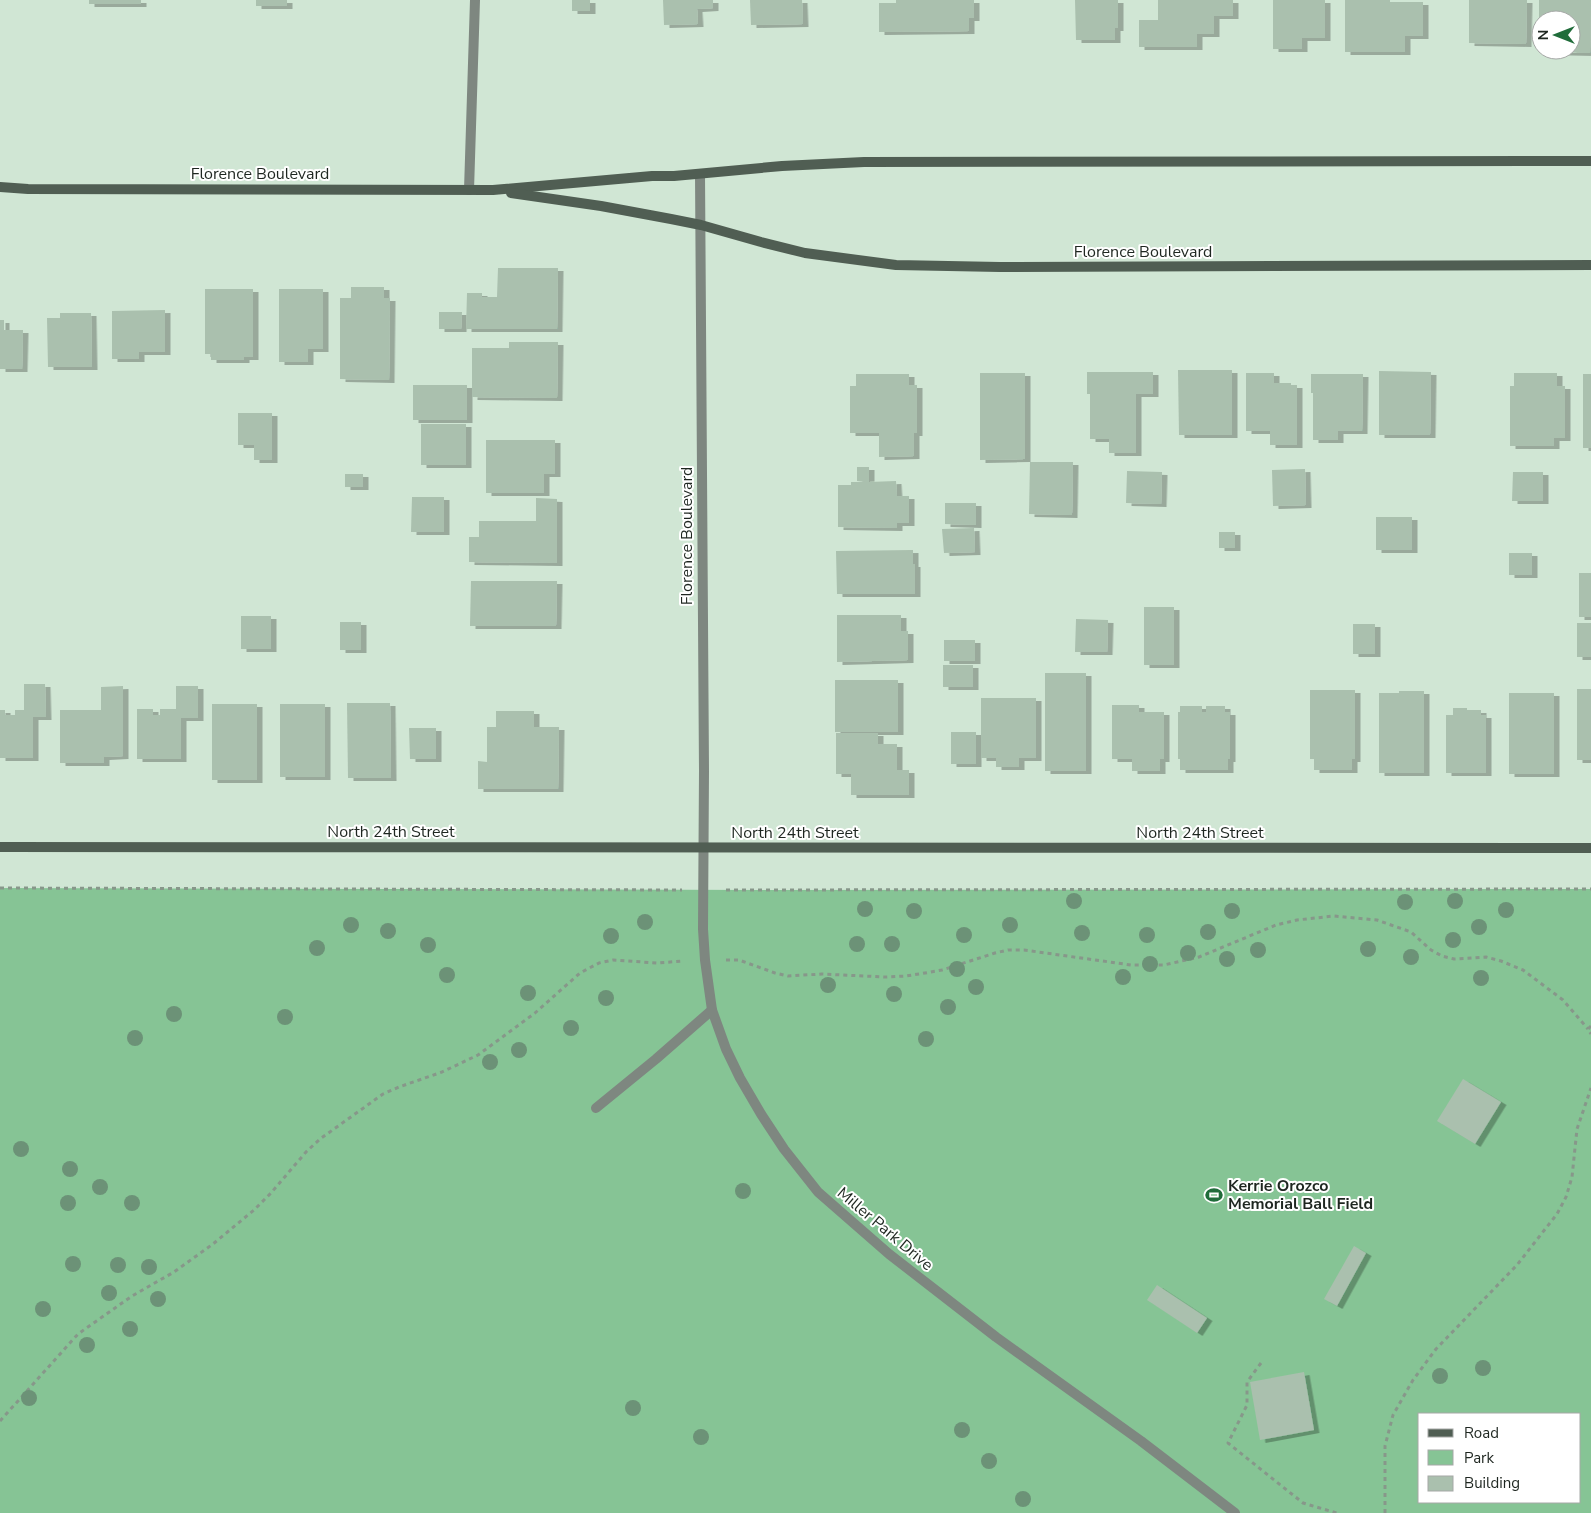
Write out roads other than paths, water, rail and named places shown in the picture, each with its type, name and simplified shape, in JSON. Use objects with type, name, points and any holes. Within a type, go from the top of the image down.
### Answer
[{"type":"street","points":[[469,190],[475,0]]},
{"type":"street","name":"Florence Boulevard","points":[[0,187],[28,189],[493,190],[806,164],[864,162],[1591,160]]},
{"type":"street","name":"Florence Boulevard","points":[[700,174],[703,848]]},
{"type":"street","name":"Florence Boulevard","points":[[0,194],[28,189]]},
{"type":"street","name":"Florence Boulevard","points":[[493,190],[601,206],[701,225],[804,253],[873,263],[912,266],[1591,265]]},
{"type":"street","name":"North 24th Street","points":[[0,847],[1591,848]]},
{"type":"street","name":"Miller Park Drive","points":[[703,848],[704,960],[712,1010],[726,1049],[750,1097],[784,1149],[818,1192],[889,1254],[996,1337],[1141,1441],[1235,1513]]},
{"type":"street","points":[[596,1108],[712,1010]]},
{"type":"place","name":"Kerrie Orozco Memorial Ball Field","points":[[1214,1195]]}]
